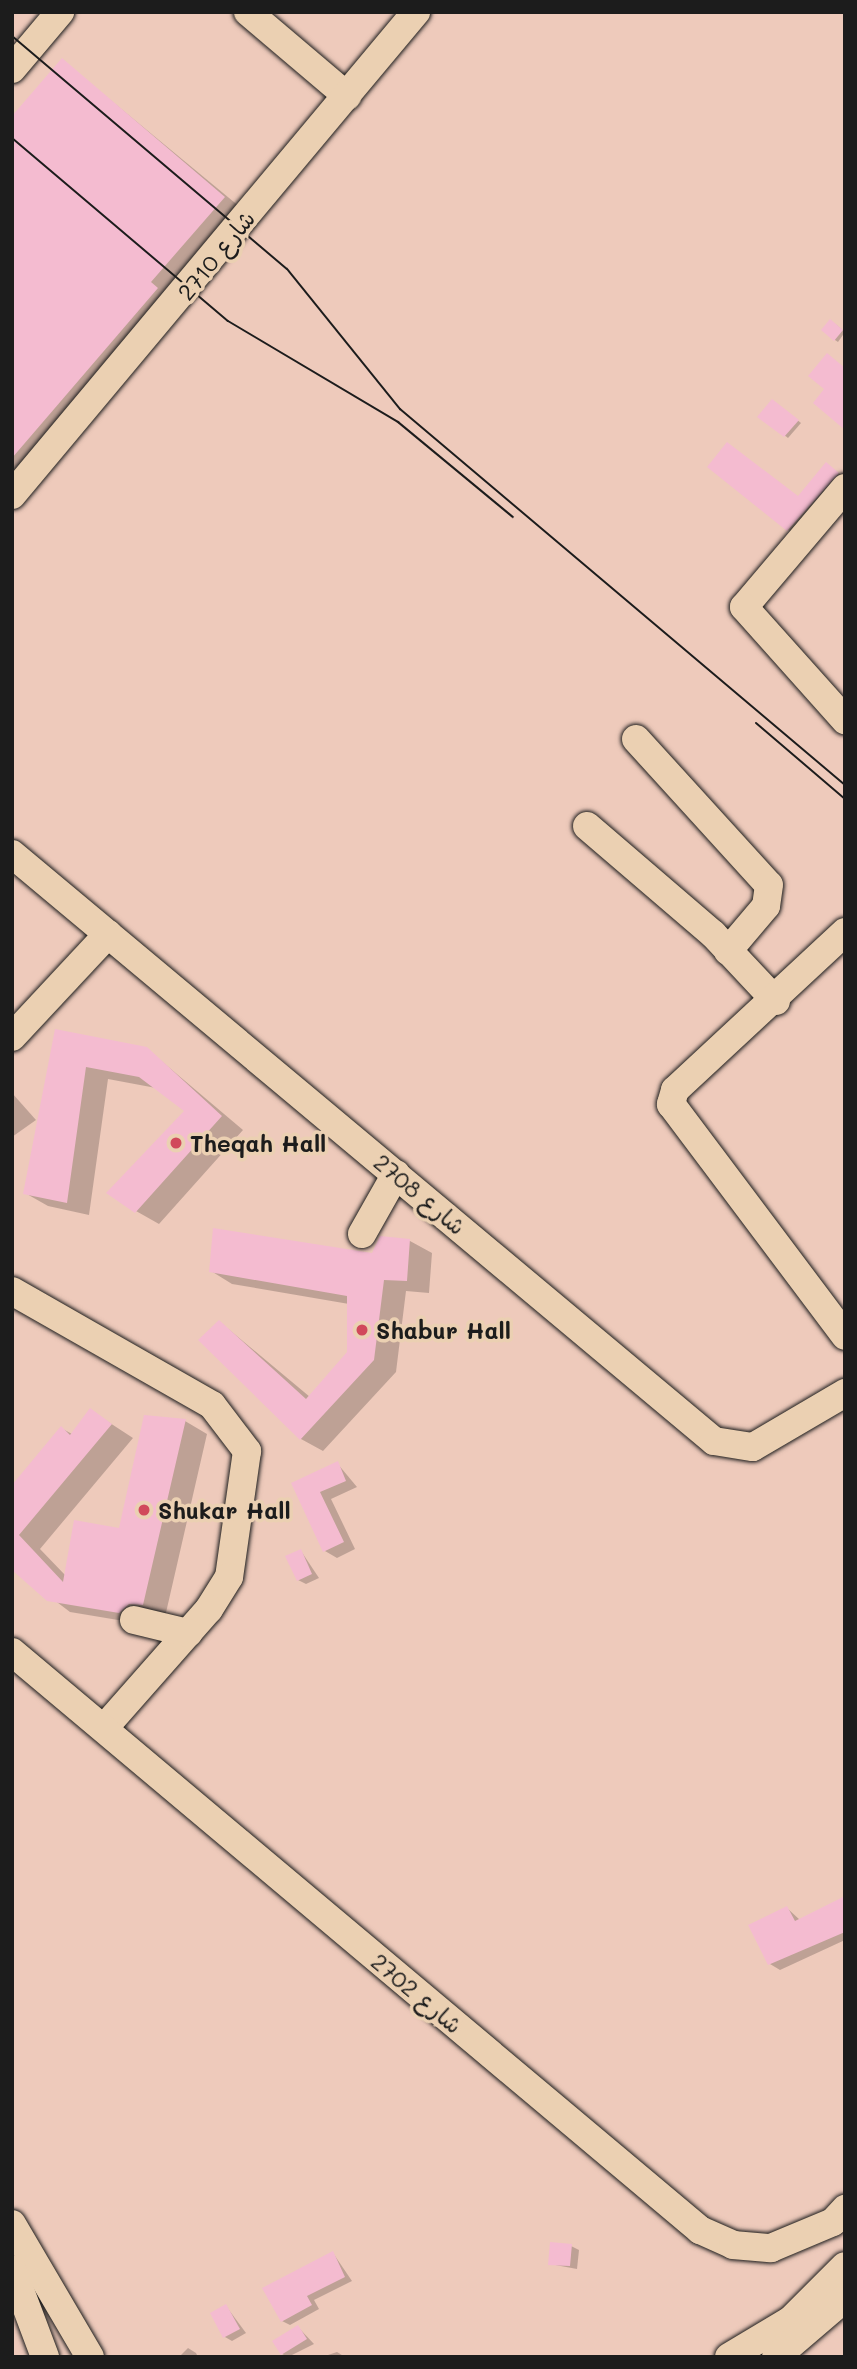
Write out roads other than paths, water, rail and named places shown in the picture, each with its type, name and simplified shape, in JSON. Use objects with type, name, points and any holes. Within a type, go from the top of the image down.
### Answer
[{"type":"street","points":[[12,69],[60,12]]},
{"type":"street","name":"شارع 2710","points":[[12,495],[416,12]]},
{"type":"street","points":[[254,14],[347,96]]},
{"type":"street","points":[[845,488],[744,607],[845,720]]},
{"type":"street","points":[[636,739],[769,885],[766,906],[728,951]]},
{"type":"street","points":[[587,825],[728,951],[776,1001]]},
{"type":"street","name":"شارع 2708","points":[[12,854],[714,1441],[753,1447],[845,1393]]},
{"type":"street","points":[[845,932],[776,1001],[675,1090],[671,1104],[845,1336]]},
{"type":"street","points":[[12,1037],[108,934]]},
{"type":"street","points":[[362,1234],[396,1174]]},
{"type":"street","points":[[12,1291],[212,1405],[243,1443],[249,1468],[239,1546],[229,1577],[188,1633],[104,1728]]},
{"type":"street","points":[[134,1620],[188,1633]]},
{"type":"street","name":"شارع 2702","points":[[12,1652],[699,2230],[733,2245],[771,2248],[833,2222],[845,2209]]},
{"type":"street","points":[[12,2224],[89,2356]]},
{"type":"street","points":[[729,2357],[792,2320],[845,2266]]},
{"type":"street","points":[[12,2269],[44,2357]]},
{"type":"street","points":[[776,2357],[807,2347],[845,2298]]},
{"type":"tram line","points":[[12,36],[287,269],[400,409],[845,785]]},
{"type":"tram line","points":[[12,138],[228,321],[398,422],[513,517]]},
{"type":"tram line","points":[[756,723],[845,799]]},
{"type":"place","name":"Theqah Hall","points":[[176,1143]]},
{"type":"place","name":"Shabur Hall","points":[[362,1330]]},
{"type":"place","name":"Shukar Hall","points":[[144,1510]]}]
